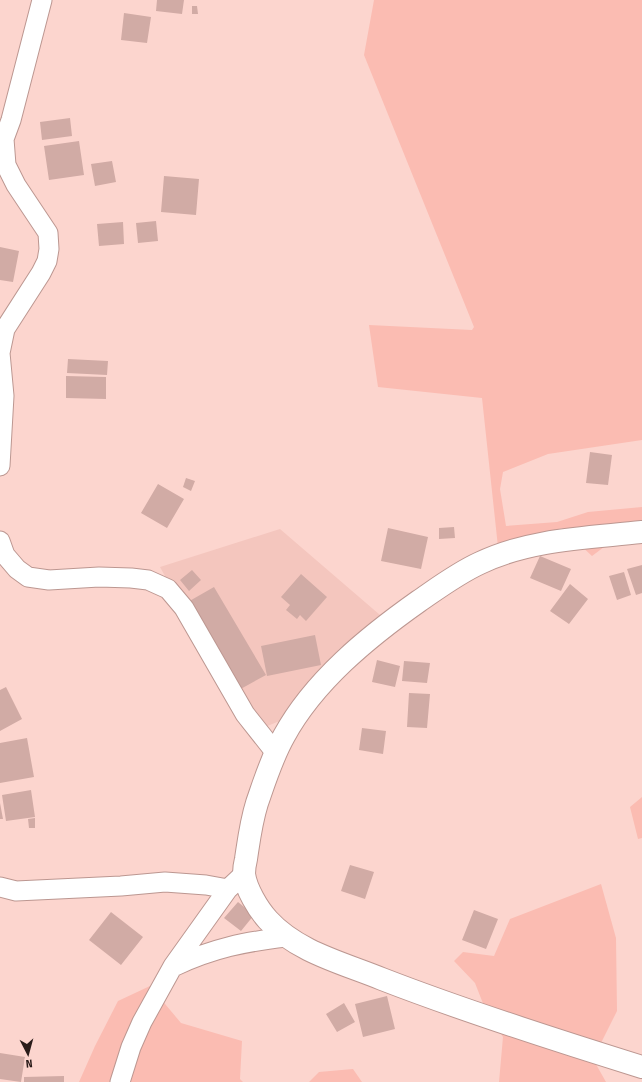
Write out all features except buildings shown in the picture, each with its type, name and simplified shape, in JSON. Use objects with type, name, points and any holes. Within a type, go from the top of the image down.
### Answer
[{"type":"street","points":[[0,466],[4,396],[0,353],[5,330],[41,273],[47,261],[49,249],[48,233],[16,185],[6,165],[4,139],[42,0]]},
{"type":"street","points":[[642,532],[538,544],[504,553],[478,563],[447,581],[396,617],[365,642],[337,667],[304,704],[275,752],[251,822],[244,874],[251,896],[267,919],[286,937],[313,952],[441,1001],[642,1067]]},
{"type":"street","points":[[0,541],[5,555],[17,570],[28,577],[49,580],[99,577],[131,578],[148,580],[168,589],[184,608],[245,714],[275,752]]},
{"type":"street","points":[[120,1082],[128,1054],[142,1022],[173,966],[228,889],[244,874]]},
{"type":"street","points":[[0,887],[16,891],[121,886],[165,882],[206,885],[228,889]]},
{"type":"street","points":[[173,966],[226,946],[251,941],[286,937]]},
{"type":"shaded area","points":[[374,0],[642,0],[642,440],[548,454],[503,472],[500,489],[506,526],[557,522],[588,512],[642,507],[642,525],[628,529],[592,556],[562,528],[498,547],[482,398],[378,387],[369,325],[472,330],[474,327],[364,55]]},
{"type":"shaded area","points":[[280,529],[380,615],[339,649],[282,720],[265,727],[249,730],[160,567]]},
{"type":"shaded area","points":[[642,797],[642,838],[638,839],[630,807]]},
{"type":"shaded area","points":[[601,884],[616,938],[617,1011],[593,1059],[606,1082],[499,1082],[503,1037],[484,1006],[475,983],[454,961],[463,952],[494,956],[510,919]]},
{"type":"shaded area","points":[[150,986],[181,1023],[242,1041],[240,1079],[243,1082],[79,1082],[95,1046],[118,1001]]},
{"type":"shaded area","points":[[353,1069],[362,1082],[309,1082],[319,1072]]}]
